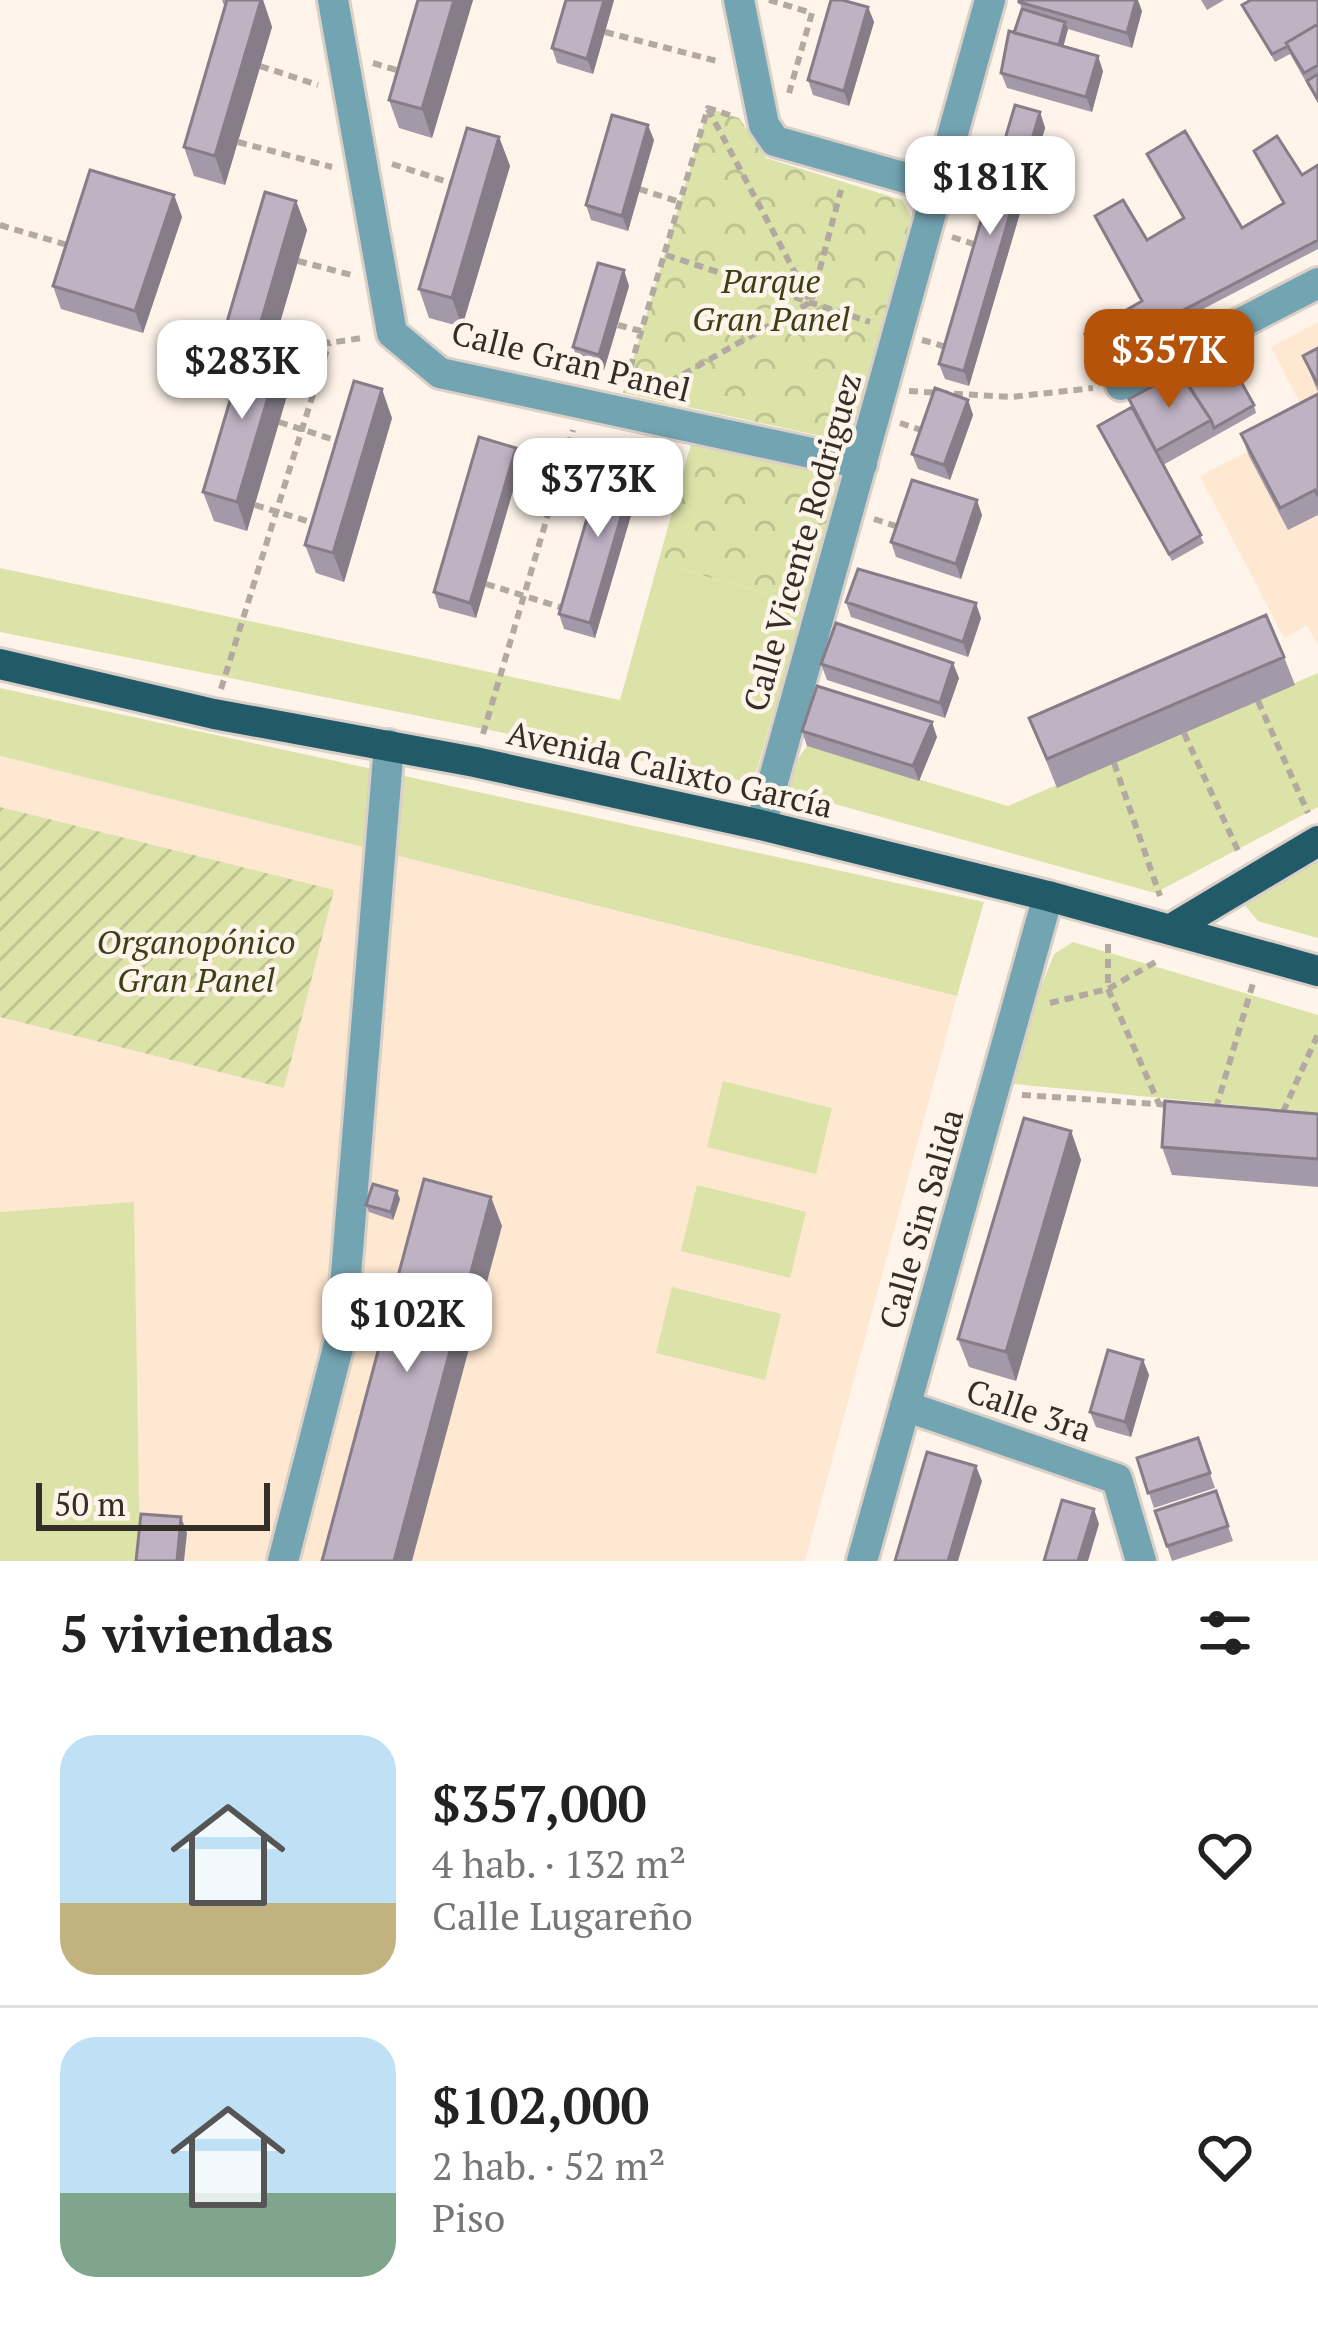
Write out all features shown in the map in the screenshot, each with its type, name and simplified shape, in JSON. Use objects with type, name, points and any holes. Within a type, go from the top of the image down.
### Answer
[{"type":"main road","name":"Avenida Calixto García","points":[[0,664],[214,714],[475,762],[761,825],[1048,896],[1318,971]]},
{"type":"main road","points":[[1185,933],[1314,828]]},
{"type":"street","points":[[333,0],[392,333]]},
{"type":"street","points":[[740,0],[770,133],[848,162],[938,187]]},
{"type":"street","name":"Calle Vicente Rodriguez","points":[[761,825],[990,0]]},
{"type":"street","points":[[1121,385],[1318,283]]},
{"type":"street","name":"Calle Gran Panel","points":[[392,333],[440,373],[862,464]]},
{"type":"street","points":[[283,1561],[341,1336],[388,746]]},
{"type":"street","name":"Calle Sin Salida","points":[[862,1561],[1048,896]]},
{"type":"street","name":"Calle 3ra","points":[[905,1406],[1117,1479],[1142,1561]]},
{"type":"path","points":[[708,108],[770,133],[812,13],[769,0]]},
{"type":"path","points":[[605,32],[754,71]]},
{"type":"path","points":[[260,66],[350,95]]},
{"type":"path","points":[[617,412],[708,108]]},
{"type":"path","points":[[708,108],[811,302]]},
{"type":"path","points":[[238,142],[467,189]]},
{"type":"path","points":[[617,412],[811,302],[848,162]]},
{"type":"path","points":[[639,189],[680,202]]},
{"type":"path","points":[[0,225],[80,249]]},
{"type":"path","points":[[664,255],[898,332]]},
{"type":"path","points":[[298,261],[383,284]]},
{"type":"path","points":[[618,325],[641,332]]},
{"type":"path","points":[[278,330],[329,343],[392,333]]},
{"type":"path","points":[[214,714],[329,343]]},
{"type":"path","points":[[882,391],[1011,397],[1121,385]]},
{"type":"path","points":[[475,762],[581,404]]},
{"type":"path","points":[[279,422],[353,446]]},
{"type":"path","points":[[516,484],[599,509]]},
{"type":"path","points":[[255,505],[329,527]]},
{"type":"path","points":[[486,584],[570,610]]},
{"type":"path","points":[[1258,701],[1314,828]]},
{"type":"path","points":[[1184,733],[1252,881]]},
{"type":"path","points":[[1016,1011],[1108,989],[1185,933],[1114,763]]},
{"type":"path","points":[[1108,944],[1108,989],[1159,1104]]},
{"type":"path","points":[[1216,1108],[1262,954]]},
{"type":"path","points":[[1283,1112],[1318,1034]]},
{"type":"path","points":[[993,1093],[1178,1106]]},
{"type":"path","points":[[1197,1107],[1238,1110]]},
{"type":"path","points":[[1261,1111],[1300,1113]]},
{"type":"shaded area","points":[[1318,322],[1318,645],[1307,625],[1284,638],[1200,476],[1309,420],[1271,347]]},
{"type":"shaded area","points":[[0,756],[957,996],[805,1561],[0,1561]]},
{"type":"green space","name":"Parque Gran Panel","points":[[708,108],[739,118],[766,158],[902,200],[911,216],[857,424],[830,438],[623,393]]},
{"type":"green space","points":[[691,444],[841,476],[805,604],[658,563]]},
{"type":"green space","points":[[658,563],[805,604],[753,783],[0,632],[0,568],[620,700]]},
{"type":"green space","points":[[1318,673],[1318,807],[1155,893],[777,788],[807,746],[1008,806]]},
{"type":"green space","points":[[0,688],[984,902],[957,996],[0,756]]},
{"type":"green space","name":"Organopónico Gran Panel","points":[[0,807],[334,890],[284,1088],[0,1017]]},
{"type":"green space","points":[[1318,855],[1318,938],[1258,921],[1242,902]]},
{"type":"green space","points":[[1073,942],[1318,1015],[1318,1113],[1003,1083],[1054,954]]},
{"type":"green space","points":[[723,1081],[832,1108],[816,1174],[707,1147]]},
{"type":"green space","points":[[697,1185],[806,1212],[790,1278],[681,1251]]},
{"type":"green space","points":[[134,1202],[140,1561],[0,1561],[0,1212]]},
{"type":"green space","points":[[672,1287],[781,1314],[765,1380],[656,1353]]},
{"type":"building","points":[[227,0],[261,0],[215,156],[184,147]]},
{"type":"building","points":[[418,0],[454,0],[422,109],[389,100]]},
{"type":"building","points":[[566,0],[604,0],[587,59],[552,48]]},
{"type":"building","points":[[831,0],[868,7],[844,91],[808,80]]},
{"type":"building","points":[[1019,0],[1136,0],[1127,33]]},
{"type":"building","points":[[1251,0],[1318,0],[1318,24],[1272,54],[1242,5]]},
{"type":"building","points":[[1022,9],[1065,22],[1059,45],[1014,33]]},
{"type":"building","points":[[1318,24],[1318,65],[1304,73],[1286,43]]},
{"type":"building","points":[[1009,31],[1098,56],[1086,97],[1001,73]]},
{"type":"building","points":[[1318,74],[1318,100],[1307,81]]},
{"type":"building","points":[[1015,105],[1040,112],[964,371],[939,364]]},
{"type":"building","points":[[612,115],[648,125],[622,216],[586,205]]},
{"type":"building","points":[[467,128],[499,137],[452,298],[419,289]]},
{"type":"building","points":[[1185,131],[1242,228],[1284,203],[1254,151],[1277,136],[1302,175],[1318,165],[1318,240],[1097,355],[1085,334],[1142,301],[1095,216],[1123,200],[1147,240],[1184,218],[1147,154]]},
{"type":"building","points":[[90,170],[174,195],[135,311],[53,286]]},
{"type":"building","points":[[265,192],[296,201],[258,332],[227,322]]},
{"type":"building","points":[[598,263],[624,270],[599,355],[573,347]]},
{"type":"building","points":[[247,343],[281,353],[237,502],[203,492]]},
{"type":"building","points":[[1318,348],[1318,385],[1303,356]]},
{"type":"building","points":[[1226,355],[1254,405],[1214,428],[1184,378]]},
{"type":"building","points":[[1179,372],[1211,420],[1156,451],[1129,399]]},
{"type":"building","points":[[354,381],[382,389],[333,553],[305,545]]},
{"type":"building","points":[[935,388],[968,400],[944,465],[912,454]]},
{"type":"building","points":[[1318,394],[1318,496],[1315,490],[1280,508],[1241,434]]},
{"type":"building","points":[[1132,407],[1201,535],[1169,554],[1098,426]]},
{"type":"building","points":[[479,437],[516,448],[470,603],[434,592]]},
{"type":"building","points":[[605,457],[636,466],[590,623],[559,614]]},
{"type":"building","points":[[912,480],[977,500],[956,564],[891,542]]},
{"type":"building","points":[[858,569],[976,603],[963,642],[846,602]]},
{"type":"building","points":[[1266,615],[1284,657],[1047,759],[1029,718]]},
{"type":"building","points":[[836,623],[953,663],[940,703],[821,664]]},
{"type":"building","points":[[817,686],[932,722],[913,766],[802,731]]},
{"type":"building","points":[[1165,1101],[1318,1114],[1318,1159],[1162,1147]]},
{"type":"building","points":[[1024,1118],[1071,1131],[1006,1352],[958,1339]]},
{"type":"building","points":[[424,1179],[491,1197],[394,1561],[322,1561]]},
{"type":"building","points":[[373,1184],[397,1191],[391,1212],[366,1205]]},
{"type":"building","points":[[1108,1350],[1143,1360],[1125,1422],[1090,1412]]},
{"type":"building","points":[[1198,1438],[1210,1473],[1148,1493],[1137,1458]]},
{"type":"building","points":[[927,1452],[976,1466],[948,1561],[895,1561]]},
{"type":"building","points":[[1216,1491],[1228,1526],[1167,1546],[1155,1511]]},
{"type":"building","points":[[1062,1500],[1094,1509],[1078,1561],[1044,1561]]},
{"type":"building","points":[[141,1514],[181,1517],[177,1561],[136,1561]]}]
